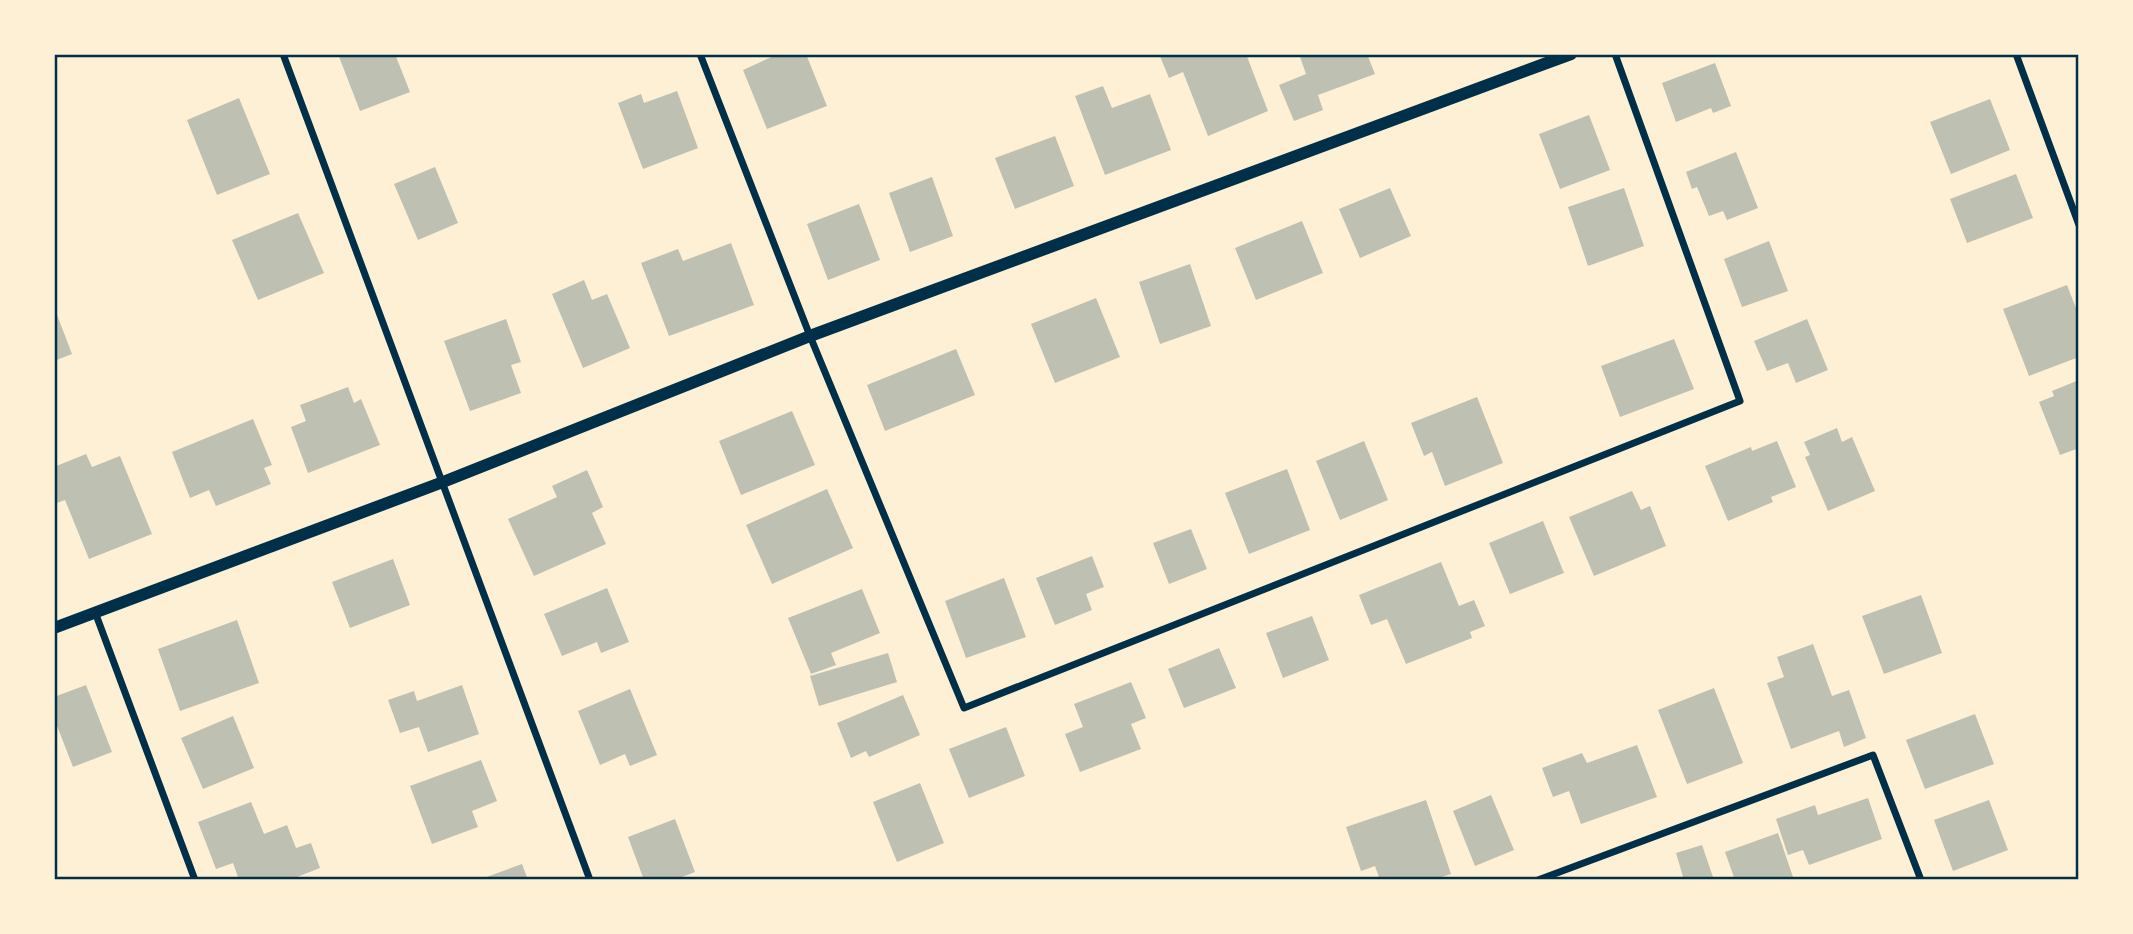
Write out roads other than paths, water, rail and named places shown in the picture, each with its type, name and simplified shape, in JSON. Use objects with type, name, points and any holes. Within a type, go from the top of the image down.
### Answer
[{"type":"street","points":[[283,54],[590,880]]},
{"type":"street","points":[[700,54],[810,336],[964,708],[1741,401],[1615,54]]},
{"type":"street","points":[[54,628],[443,482],[810,336],[1571,54]]},
{"type":"street","points":[[2016,54],[2079,225]]},
{"type":"street","points":[[95,611],[195,880]]},
{"type":"street","points":[[1538,880],[1873,755],[1921,880]]}]
